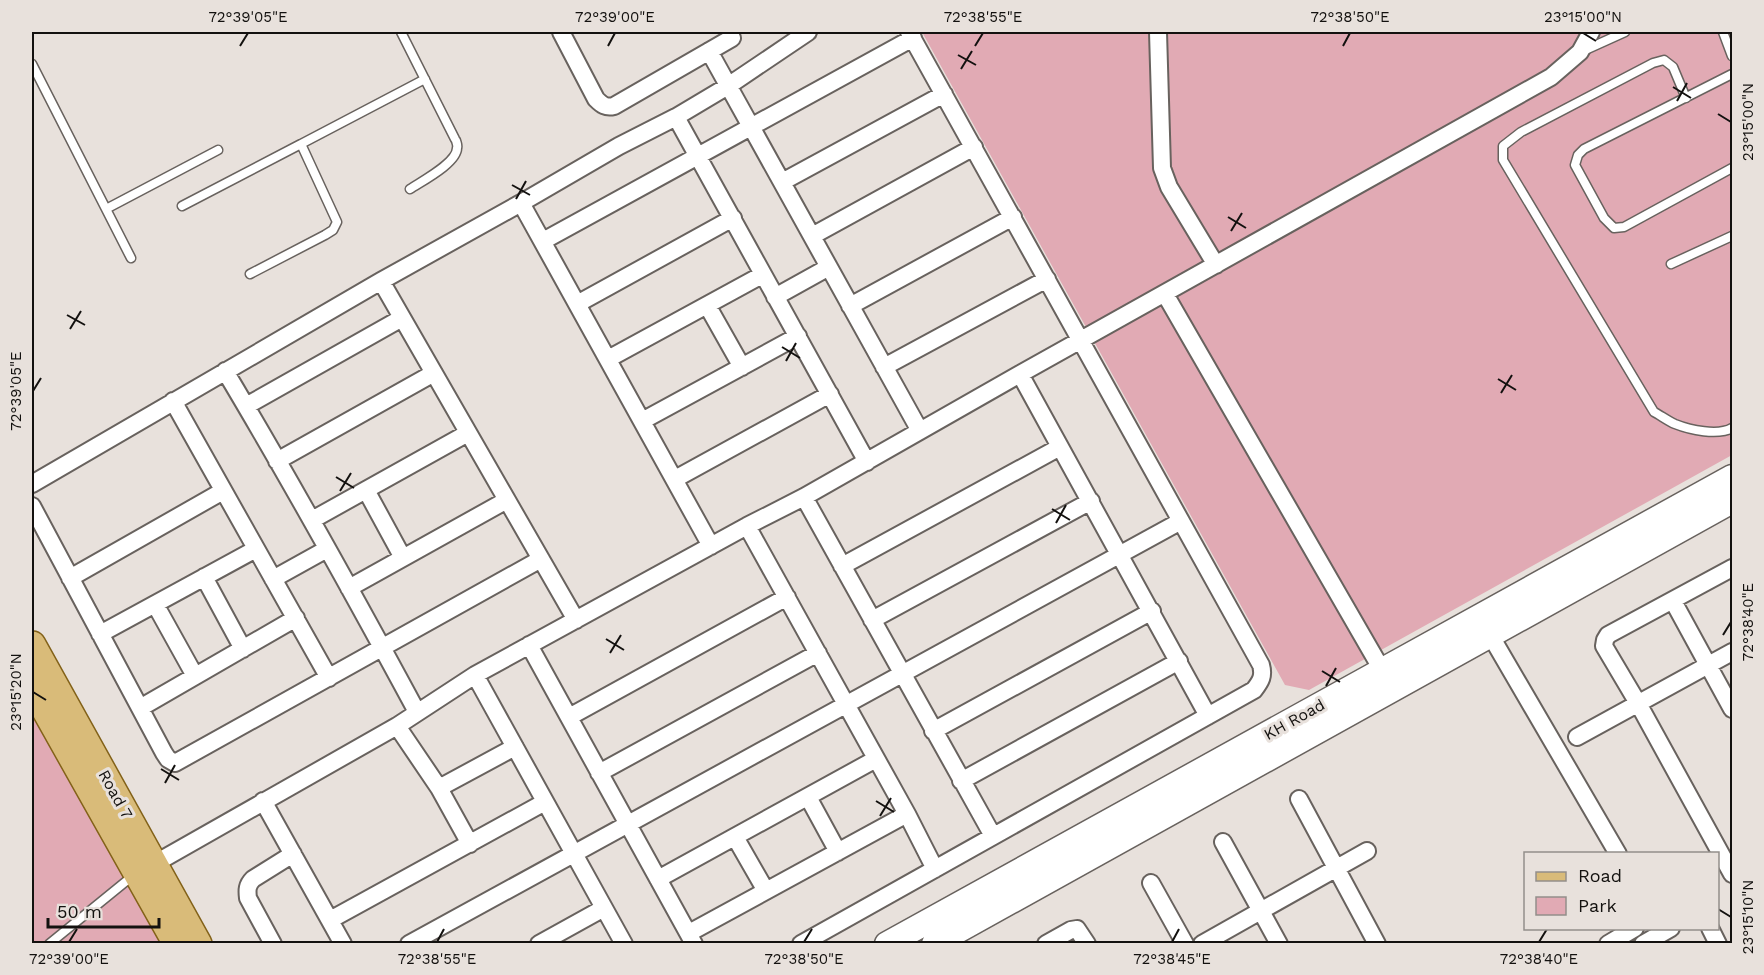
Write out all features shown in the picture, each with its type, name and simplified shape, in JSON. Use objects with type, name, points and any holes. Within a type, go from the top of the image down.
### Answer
[{"type":"main road","name":"KH Road","points":[[934,944],[1485,626],[1732,477]]},
{"type":"main road","name":"KH Road","points":[[887,944],[1382,670],[1485,626],[1732,501]]},
{"type":"main road","name":"Road 7","points":[[32,645],[146,868],[177,944]]},
{"type":"main road","name":"Road 7","points":[[32,686],[146,868],[198,944]]},
{"type":"street","points":[[563,32],[596,99],[601,105],[608,107],[614,106],[732,38]]},
{"type":"street","points":[[32,484],[381,281],[619,146],[676,117],[728,86],[808,32]]},
{"type":"street","points":[[1158,32],[1162,168],[1169,188],[1216,265]]},
{"type":"street","points":[[146,868],[397,726],[475,675],[747,526],[804,498],[1020,374],[1551,77],[1580,52],[1590,32]]},
{"type":"street","points":[[543,241],[751,127],[911,35],[1261,665],[1263,674],[1261,682],[1254,690],[801,944]]},
{"type":"street","points":[[709,51],[920,431]]},
{"type":"street","points":[[782,182],[944,94]]},
{"type":"street","points":[[676,117],[867,462]]},
{"type":"street","points":[[812,236],[974,147]]},
{"type":"street","points":[[522,203],[711,546]]},
{"type":"street","points":[[850,306],[1013,217]]},
{"type":"street","points":[[577,304],[733,218]]},
{"type":"street","points":[[775,297],[829,267]]},
{"type":"street","points":[[608,359],[762,275]]},
{"type":"street","points":[[884,367],[1047,279]]},
{"type":"street","points":[[381,281],[576,620]]},
{"type":"street","points":[[1165,294],[1382,670]]},
{"type":"street","points":[[707,305],[742,367]]},
{"type":"street","points":[[246,406],[402,318]]},
{"type":"street","points":[[642,421],[798,336]]},
{"type":"street","points":[[225,371],[312,520],[417,712]]},
{"type":"street","points":[[277,461],[434,373]]},
{"type":"street","points":[[1020,374],[1209,716]]},
{"type":"street","points":[[675,479],[830,394]]},
{"type":"street","points":[[173,401],[329,678]]},
{"type":"street","points":[[312,520],[468,433]]},
{"type":"street","points":[[842,566],[1060,447]]},
{"type":"street","points":[[366,490],[403,558]]},
{"type":"street","points":[[70,578],[223,491]]},
{"type":"street","points":[[804,498],[993,836]]},
{"type":"street","points":[[349,588],[507,500]]},
{"type":"street","points":[[872,620],[1090,501]]},
{"type":"street","points":[[32,506],[164,753],[175,763],[541,559]]},
{"type":"street","points":[[410,944],[1181,521]]},
{"type":"street","points":[[747,526],[935,868]]},
{"type":"street","points":[[100,634],[256,549]]},
{"type":"street","points":[[273,579],[327,549]]},
{"type":"street","points":[[1715,852],[1639,705],[1604,646],[1608,635],[1732,568]]},
{"type":"street","points":[[204,577],[243,649]]},
{"type":"street","points":[[569,717],[787,597]]},
{"type":"street","points":[[1673,600],[1732,709]]},
{"type":"street","points":[[155,604],[195,676]]},
{"type":"street","points":[[933,731],[1152,611]]},
{"type":"street","points":[[140,708],[296,618]]},
{"type":"street","points":[[1485,626],[1617,852]]},
{"type":"street","points":[[529,645],[691,938],[766,891],[907,814]]},
{"type":"street","points":[[1577,737],[1732,652]]},
{"type":"street","points":[[599,773],[818,653]]},
{"type":"street","points":[[961,781],[1179,662]]},
{"type":"street","points":[[475,675],[624,944]]},
{"type":"street","points":[[397,726],[439,788],[470,844]]},
{"type":"street","points":[[439,788],[515,747]]},
{"type":"street","points":[[658,879],[876,759]]},
{"type":"street","points":[[808,797],[838,852]]},
{"type":"street","points":[[1299,799],[1377,944]]},
{"type":"street","points":[[263,801],[343,944]]},
{"type":"street","points":[[330,920],[546,802]]},
{"type":"street","points":[[735,837],[766,891]]},
{"type":"street","points":[[1223,842],[1279,944]]},
{"type":"street","points":[[1202,944],[1367,851]]},
{"type":"street","points":[[273,944],[248,898],[248,884],[294,854]]},
{"type":"street","points":[[1719,860],[1727,876]]},
{"type":"street","points":[[1151,883],[1185,944]]},
{"type":"street","points":[[539,944],[604,908]]},
{"type":"street","points":[[1046,944],[1077,929],[1087,944]]},
{"type":"street","points":[[1608,944],[1632,930]]},
{"type":"street","points":[[1711,930],[1718,944]]},
{"type":"street","points":[[1643,944],[1665,936]]},
{"type":"lane","points":[[401,32],[458,147],[455,156],[448,164],[410,189]]},
{"type":"lane","points":[[1580,52],[1626,32]]},
{"type":"lane","points":[[1723,32],[1732,56]]},
{"type":"lane","points":[[1686,98],[1673,67],[1664,60],[1653,63],[1521,132],[1503,146],[1503,160],[1654,412],[1675,424],[1711,432],[1732,428]]},
{"type":"lane","points":[[32,64],[131,258]]},
{"type":"lane","points":[[1732,74],[1584,149],[1578,155],[1575,165],[1604,218],[1614,228],[1624,226],[1732,168]]},
{"type":"lane","points":[[182,206],[425,80]]},
{"type":"lane","points":[[250,274],[326,235],[333,230],[337,222],[301,144]]},
{"type":"lane","points":[[106,209],[218,150]]},
{"type":"lane","points":[[1671,264],[1732,236]]},
{"type":"lane","points":[[49,944],[146,868]]},
{"type":"green space","points":[[922,32],[1732,32],[1732,455],[1309,690],[1285,685]]},
{"type":"green space","points":[[32,710],[163,943],[32,943]]}]
